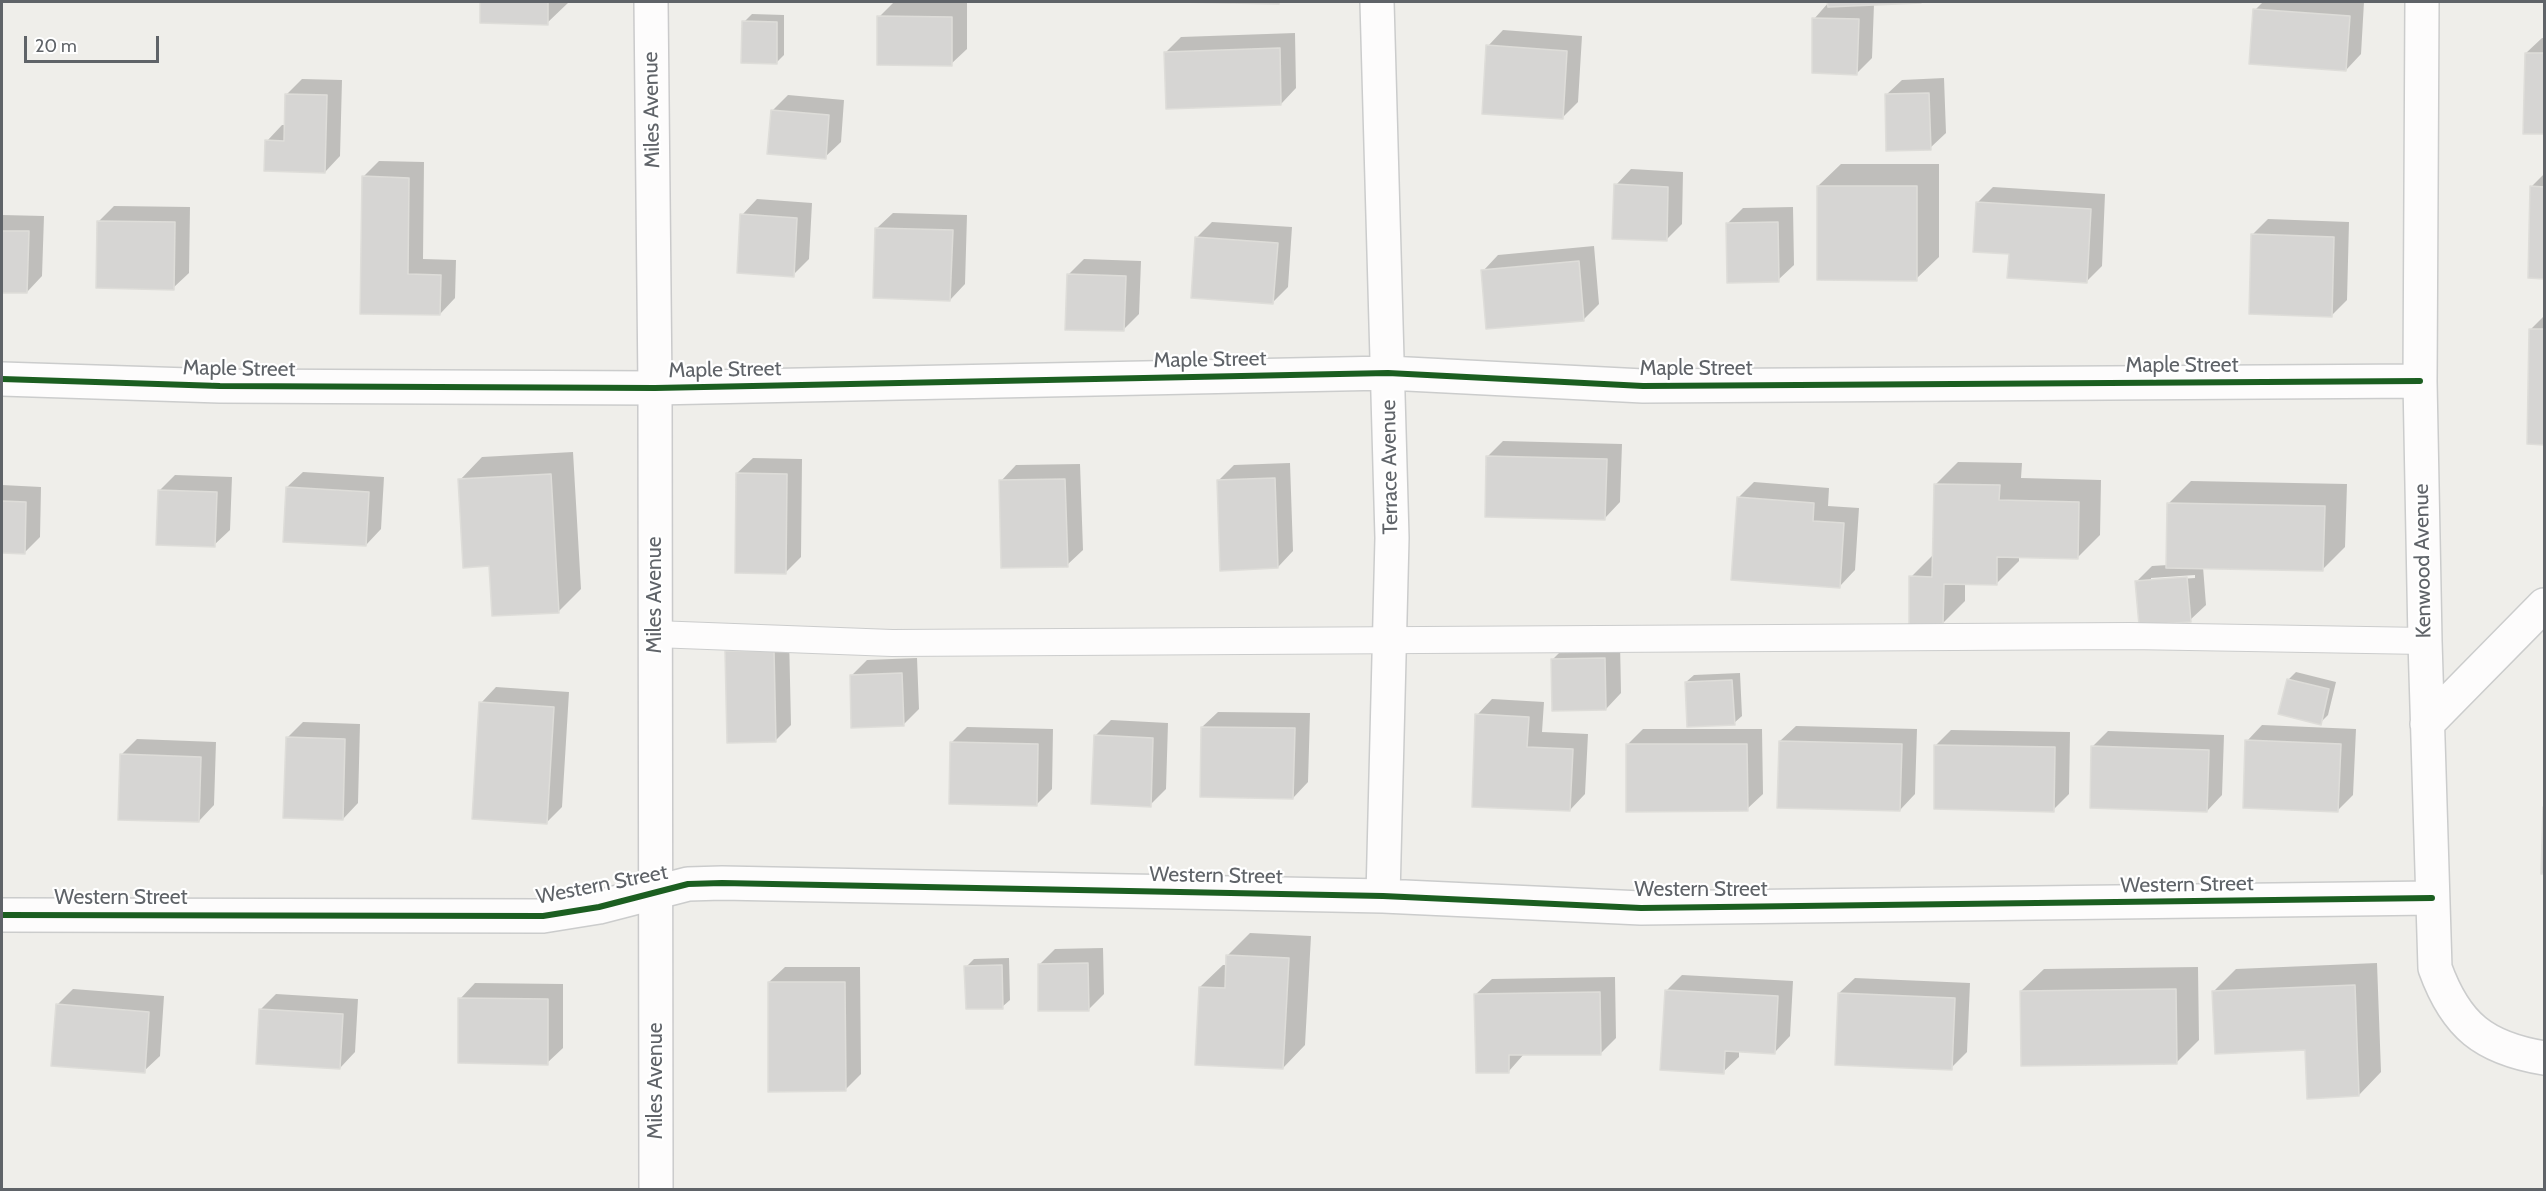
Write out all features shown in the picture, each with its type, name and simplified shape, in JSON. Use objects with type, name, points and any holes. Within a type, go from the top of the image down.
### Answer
[{"type":"street","name":"Miles Avenue","points":[[651,2],[655,388],[656,1190]]},
{"type":"street","name":"Terrace Avenue","points":[[1377,2],[1392,538],[1383,896]]},
{"type":"street","name":"Kenwood Avenue","points":[[2422,2],[2420,381],[2427,724],[2436,968],[2445,993],[2463,1021],[2496,1046],[2544,1058]]},
{"type":"street","name":"Maple Street","points":[[2,379],[220,386],[655,388],[1388,373],[1643,386],[2420,381]]},
{"type":"street","points":[[2427,724],[2544,605]]},
{"type":"street","name":"Western Street","points":[[2,915],[543,916],[599,907],[688,884],[722,883],[1383,896],[1641,908],[2432,898]]},
{"type":"lane","points":[[655,634],[892,643],[2130,636],[2425,641]]},
{"type":"building","points":[[480,2],[548,2],[548,25],[480,23]]},
{"type":"building","points":[[1177,2],[1279,2],[1279,4]]},
{"type":"building","points":[[1827,2],[1921,2],[1921,3],[1828,7]]},
{"type":"building","points":[[2253,9],[2350,16],[2346,71],[2249,64]]},
{"type":"building","points":[[877,16],[952,17],[952,66],[877,65]]},
{"type":"building","points":[[1812,18],[1859,19],[1857,75],[1812,73]]},
{"type":"building","points":[[742,21],[777,22],[777,64],[741,63]]},
{"type":"building","points":[[1486,45],[1567,51],[1563,119],[1482,114]]},
{"type":"building","points":[[1280,48],[1281,105],[1166,109],[1164,52]]},
{"type":"building","points":[[2525,53],[2544,53],[2544,134],[2523,134]]},
{"type":"building","points":[[1929,93],[1931,150],[1886,151],[1885,94]]},
{"type":"building","points":[[285,94],[327,95],[325,173],[264,171],[265,140],[284,141]]},
{"type":"building","points":[[771,110],[829,115],[826,159],[767,154]]},
{"type":"building","points":[[362,176],[409,178],[408,274],[441,275],[440,315],[360,314]]},
{"type":"building","points":[[1614,184],[1668,187],[1667,241],[1612,239]]},
{"type":"building","points":[[1817,186],[1917,186],[1917,281],[1817,280]]},
{"type":"building","points":[[2530,186],[2544,187],[2544,279],[2528,278]]},
{"type":"building","points":[[1976,202],[2091,209],[2087,283],[2007,278],[2009,254],[1973,252]]},
{"type":"building","points":[[740,214],[797,218],[794,277],[737,273]]},
{"type":"building","points":[[97,221],[175,222],[174,290],[96,288]]},
{"type":"building","points":[[1778,222],[1779,282],[1727,283],[1726,223]]},
{"type":"building","points":[[875,228],[953,230],[950,301],[873,298]]},
{"type":"building","points":[[2,231],[29,231],[27,293],[2,293]]},
{"type":"building","points":[[2251,234],[2334,237],[2332,317],[2249,314]]},
{"type":"building","points":[[1195,237],[1278,243],[1273,304],[1191,298]]},
{"type":"building","points":[[1579,261],[1584,321],[1486,329],[1481,270]]},
{"type":"building","points":[[1067,274],[1126,276],[1124,331],[1065,330]]},
{"type":"building","points":[[2529,329],[2544,329],[2544,445],[2527,444]]},
{"type":"building","points":[[1486,456],[1607,459],[1605,520],[1485,517]]},
{"type":"building","points":[[736,473],[787,474],[786,574],[735,573]]},
{"type":"building","points":[[551,474],[559,613],[492,616],[489,566],[463,568],[458,479]]},
{"type":"building","points":[[1275,478],[1278,568],[1220,571],[1217,480]]},
{"type":"building","points":[[1065,479],[1068,567],[1001,568],[999,480]]},
{"type":"building","points":[[1934,484],[2000,485],[1999,500],[2079,502],[2078,559],[1997,557],[1997,585],[1944,584],[1943,625],[1909,625],[1909,576],[1932,577]]},
{"type":"building","points":[[286,487],[369,492],[366,546],[283,542]]},
{"type":"building","points":[[158,490],[217,492],[215,547],[156,545]]},
{"type":"building","points":[[1737,497],[1814,503],[1813,521],[1844,523],[1840,588],[1731,580]]},
{"type":"building","points":[[2,501],[26,502],[25,554],[2,553]]},
{"type":"building","points":[[2167,503],[2325,506],[2323,571],[2166,568]]},
{"type":"building","points":[[2187,577],[2191,622],[2139,625],[2135,581]]},
{"type":"building","points":[[725,651],[774,651],[776,742],[727,743]]},
{"type":"building","points":[[1605,658],[1606,710],[1552,711],[1551,659]]},
{"type":"building","points":[[902,673],[904,726],[851,728],[850,675]]},
{"type":"building","points":[[2287,679],[2329,689],[2321,725],[2278,714]]},
{"type":"building","points":[[1732,680],[1735,725],[1687,727],[1685,682]]},
{"type":"building","points":[[479,702],[554,707],[547,824],[472,819]]},
{"type":"building","points":[[1475,714],[1529,717],[1527,747],[1573,749],[1570,811],[1472,807]]},
{"type":"building","points":[[1201,727],[1295,728],[1293,799],[1200,797]]},
{"type":"building","points":[[1094,735],[1153,738],[1151,807],[1091,804]]},
{"type":"building","points":[[286,737],[345,739],[343,820],[283,818]]},
{"type":"building","points":[[2245,740],[2341,744],[2338,812],[2243,808]]},
{"type":"building","points":[[1779,741],[1902,744],[1900,811],[1777,808]]},
{"type":"building","points":[[950,742],[1038,744],[1037,806],[949,804]]},
{"type":"building","points":[[1626,744],[1747,744],[1748,811],[1626,812]]},
{"type":"building","points":[[1934,745],[2055,747],[2054,812],[1934,809]]},
{"type":"building","points":[[2091,746],[2209,750],[2207,812],[2090,808]]},
{"type":"building","points":[[120,754],[201,757],[199,822],[118,820]]},
{"type":"building","points":[[2543,807],[2544,874],[2541,874]]},
{"type":"building","points":[[1226,955],[1289,958],[1283,1069],[1195,1065],[1199,987],[1225,988]]},
{"type":"building","points":[[1088,963],[1089,1011],[1038,1011],[1038,964]]},
{"type":"building","points":[[1002,965],[1003,1009],[966,1009],[964,966]]},
{"type":"building","points":[[768,982],[845,982],[846,1091],[768,1092]]},
{"type":"building","points":[[2355,985],[2359,1096],[2307,1099],[2305,1050],[2215,1054],[2212,991]]},
{"type":"building","points":[[2176,989],[2177,1064],[2021,1066],[2020,991]]},
{"type":"building","points":[[1665,990],[1778,996],[1775,1054],[1725,1051],[1724,1074],[1660,1070]]},
{"type":"building","points":[[1600,992],[1601,1055],[1509,1055],[1509,1073],[1476,1073],[1474,994]]},
{"type":"building","points":[[1838,993],[1955,998],[1952,1070],[1835,1065]]},
{"type":"building","points":[[458,998],[548,999],[548,1065],[458,1063]]},
{"type":"building","points":[[56,1004],[149,1012],[145,1073],[51,1066]]},
{"type":"building","points":[[259,1009],[343,1014],[340,1069],[256,1064]]},
{"type":"cycle path","points":[[2,379],[220,386],[655,388],[1388,373],[1643,386],[2420,381]]},
{"type":"cycle path","points":[[2,915],[543,916],[599,907],[688,884],[722,883],[1383,896],[1641,908],[2432,898]]}]
